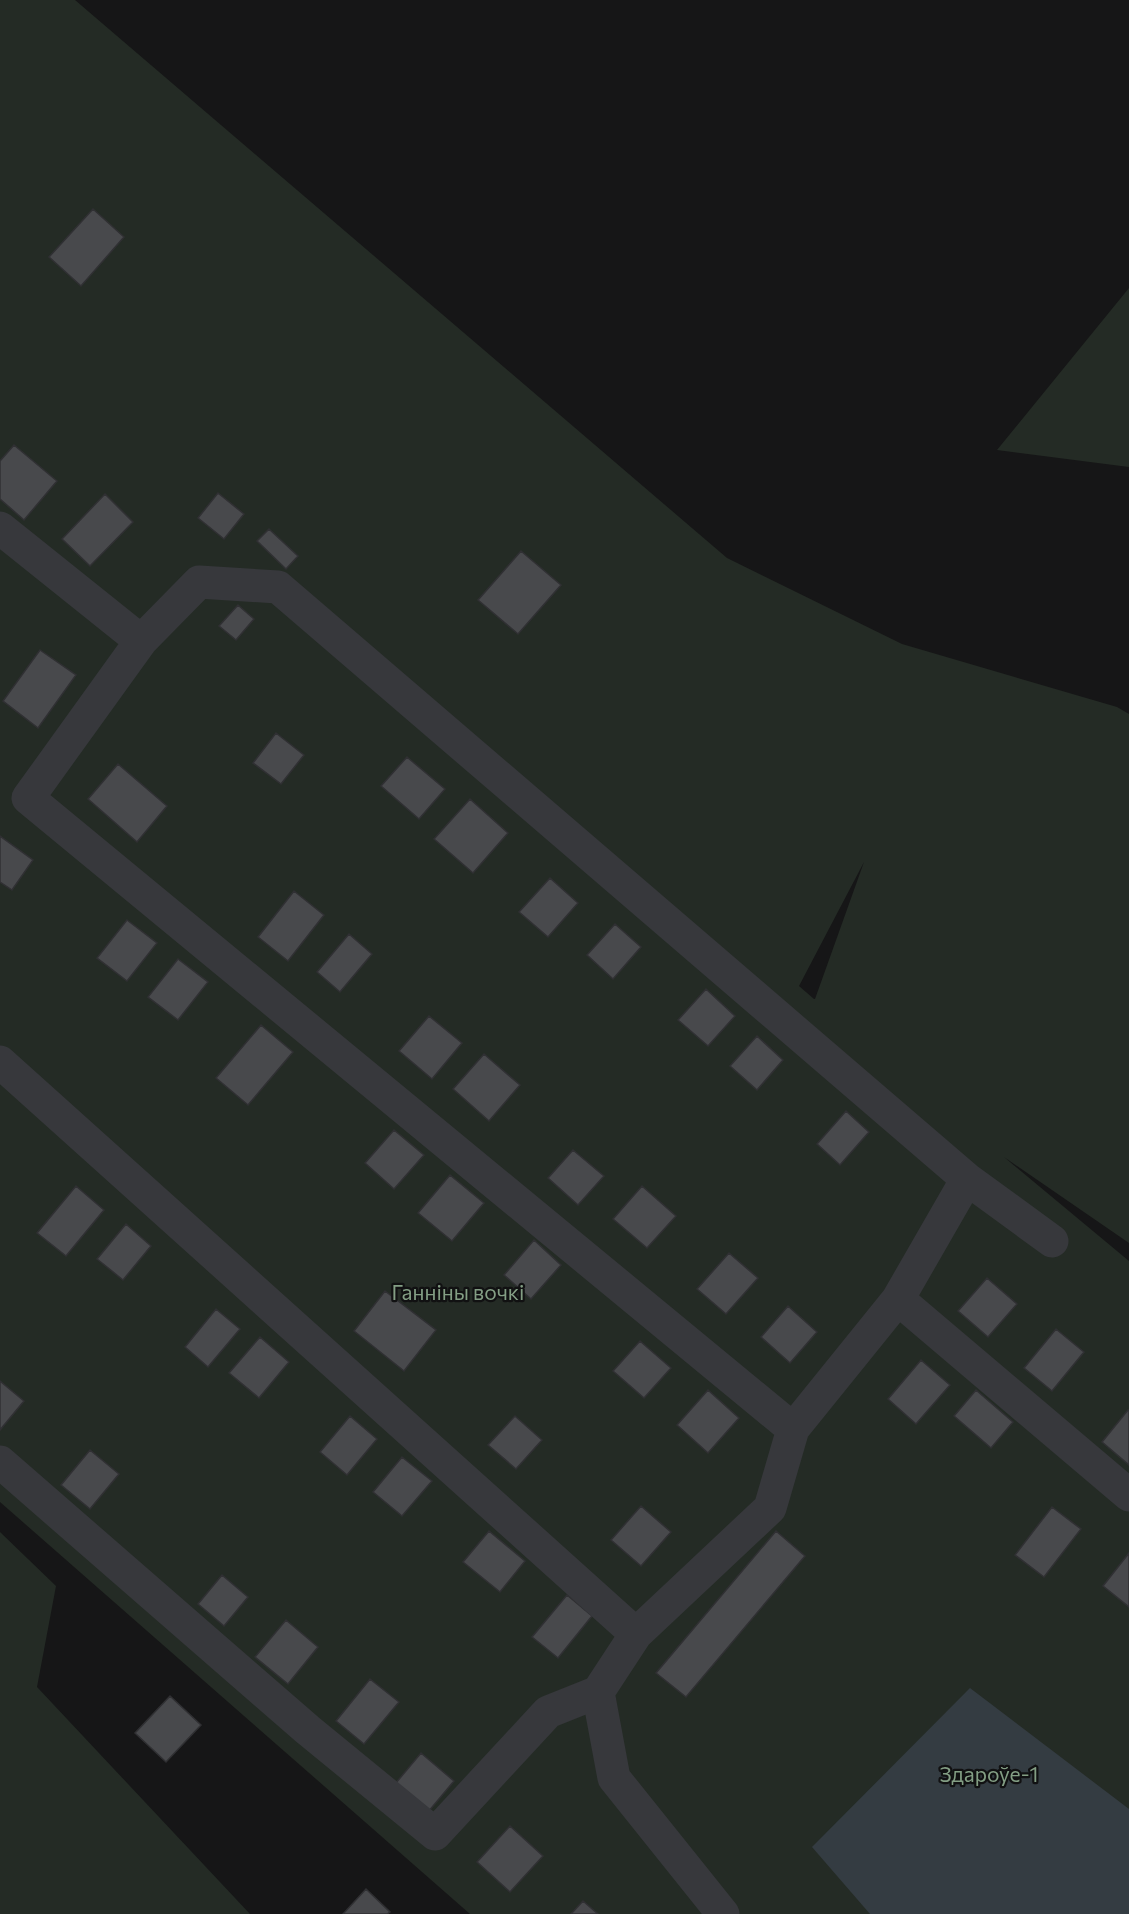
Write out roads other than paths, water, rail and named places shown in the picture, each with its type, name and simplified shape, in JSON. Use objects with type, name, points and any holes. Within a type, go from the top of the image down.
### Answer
[{"type":"street","points":[[0,528],[141,640]]},
{"type":"street","points":[[793,1429],[28,798],[141,640],[199,582],[278,587],[967,1179],[1052,1241]]},
{"type":"street","points":[[0,1062],[636,1634]]},
{"type":"street","points":[[0,1462],[308,1730],[435,1834],[548,1712],[598,1692],[636,1634],[770,1508],[793,1429],[898,1299],[967,1179]]},
{"type":"street","points":[[898,1299],[1129,1495]]},
{"type":"street","points":[[598,1692],[614,1778],[723,1914]]},
{"type":"park label","name":"Ганніны вочкі","points":[[458,1293]]},
{"type":"park label","name":"Здароўе-1","points":[[989,1775]]}]
